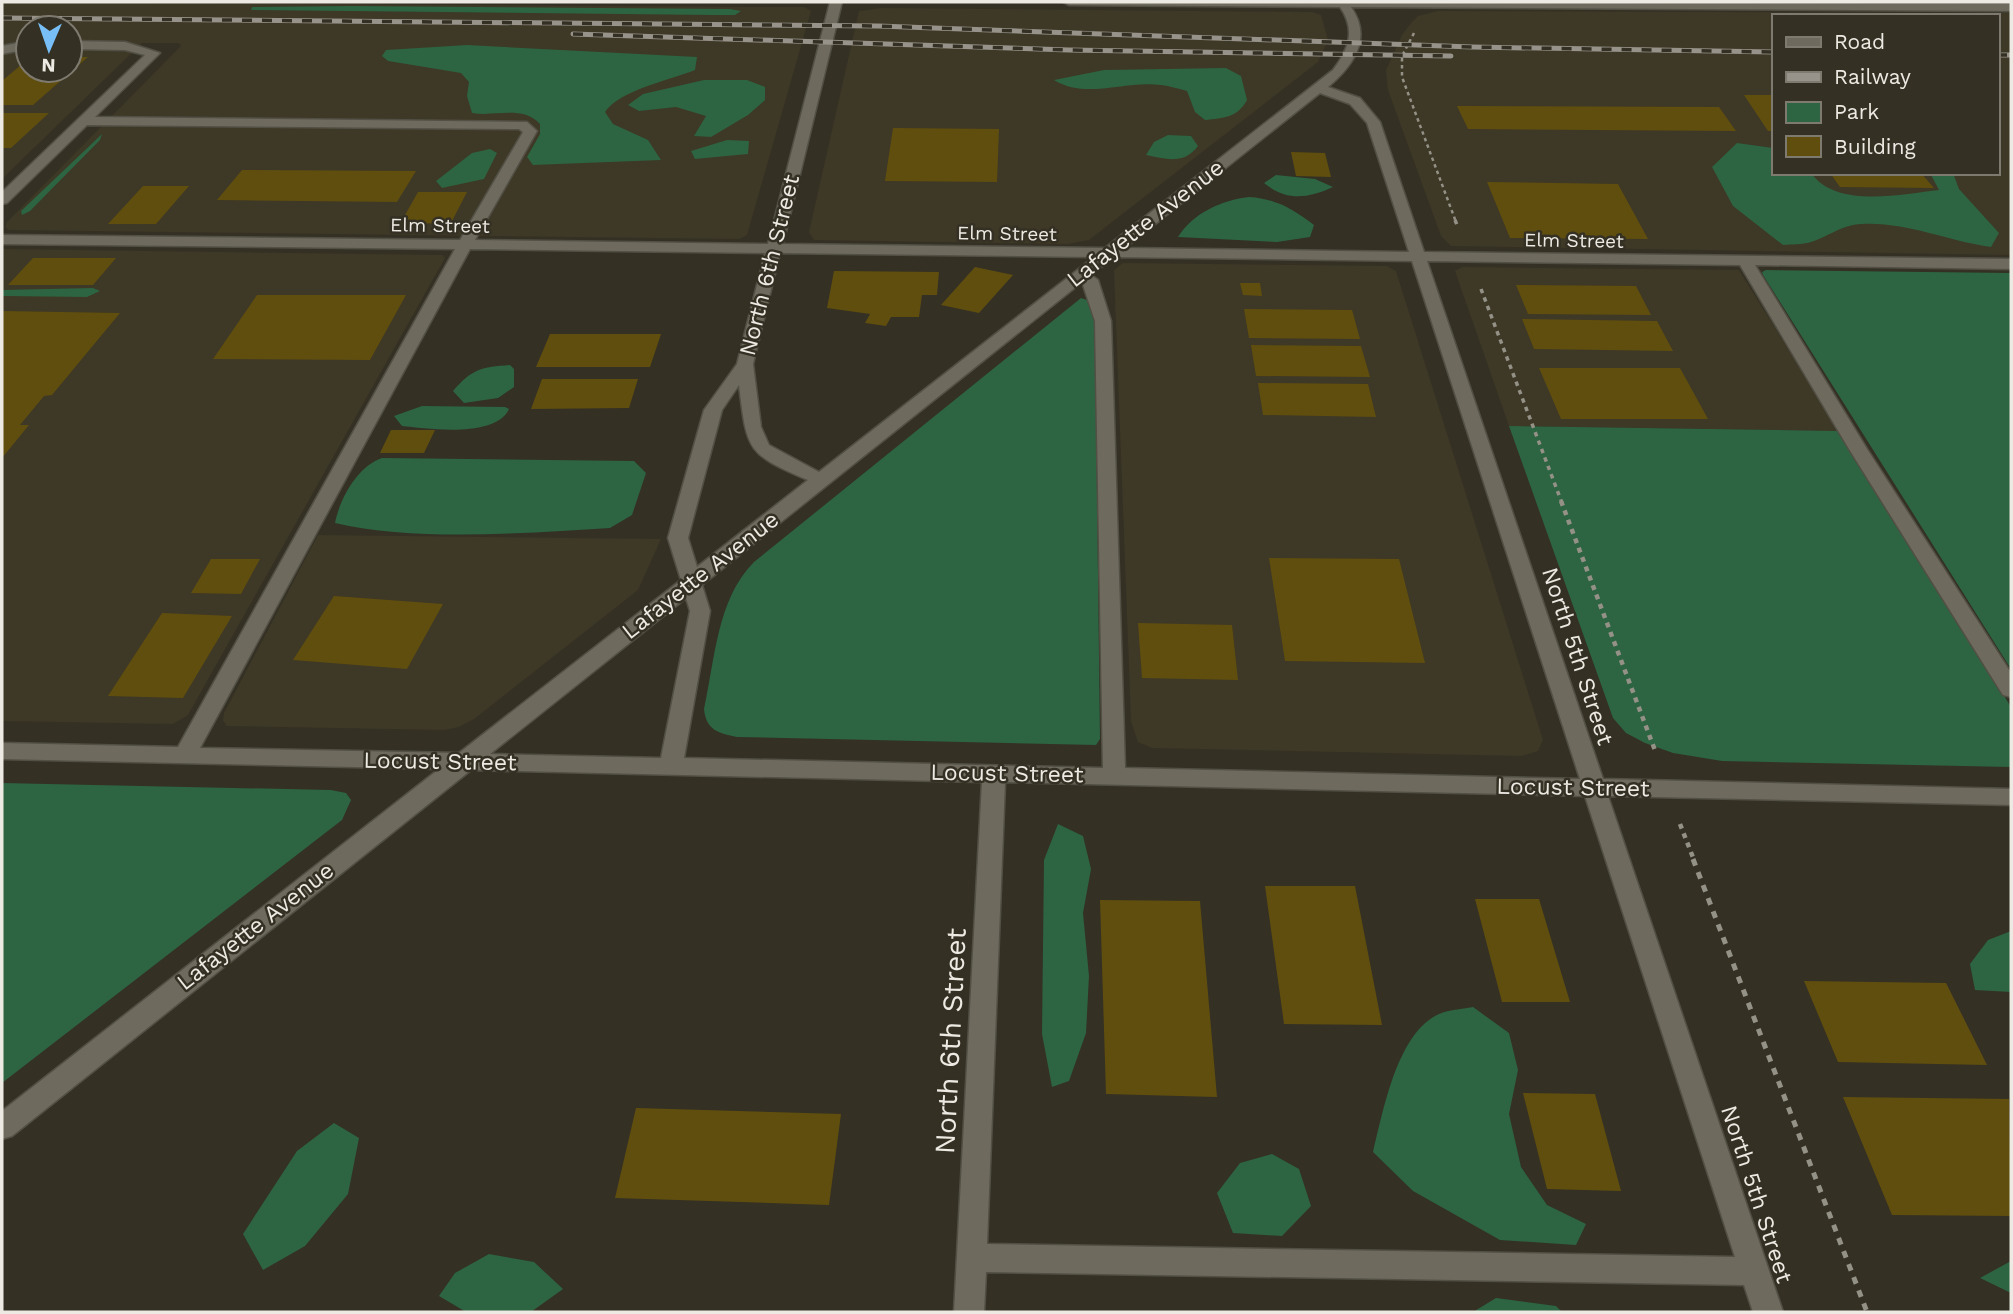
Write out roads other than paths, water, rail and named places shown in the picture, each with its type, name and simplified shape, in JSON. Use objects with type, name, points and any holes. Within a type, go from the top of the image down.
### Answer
[{"type":"street","name":"North 6th Street","points":[[670,766],[700,611],[677,538],[712,410],[745,364],[836,2]]},
{"type":"street","points":[[1069,2],[1397,5],[1831,4],[2011,8]]},
{"type":"street","name":"Lafayette Avenue","points":[[2,1127],[1337,73],[1355,43],[1358,30],[1355,19],[1343,3]]},
{"type":"street","points":[[2,200],[154,52],[125,46],[84,45]]},
{"type":"street","name":"North 5th Street","points":[[1317,87],[1356,101],[1373,122],[1769,1312]]},
{"type":"street","points":[[84,121],[522,125],[530,131],[184,756]]},
{"type":"street","name":"Elm Street","points":[[2,239],[2011,264]]},
{"type":"street","points":[[1745,261],[1858,449],[2011,690]]},
{"type":"street","points":[[1079,276],[1090,280],[1102,321],[1114,776]]},
{"type":"street","points":[[745,364],[749,394],[749,429],[754,443],[784,464],[821,479]]},
{"type":"street","name":"Locust Street","points":[[2,751],[2011,797]]},
{"type":"street","name":"North 6th Street","points":[[969,1312],[994,773]]},
{"type":"street","points":[[971,1258],[1755,1271]]},
{"type":"railway","points":[[2,18],[878,26],[1472,47],[1772,52]]},
{"type":"railway","points":[[573,34],[1069,50],[1451,56]]},
{"type":"railway","points":[[1999,55],[2011,55]]}]
